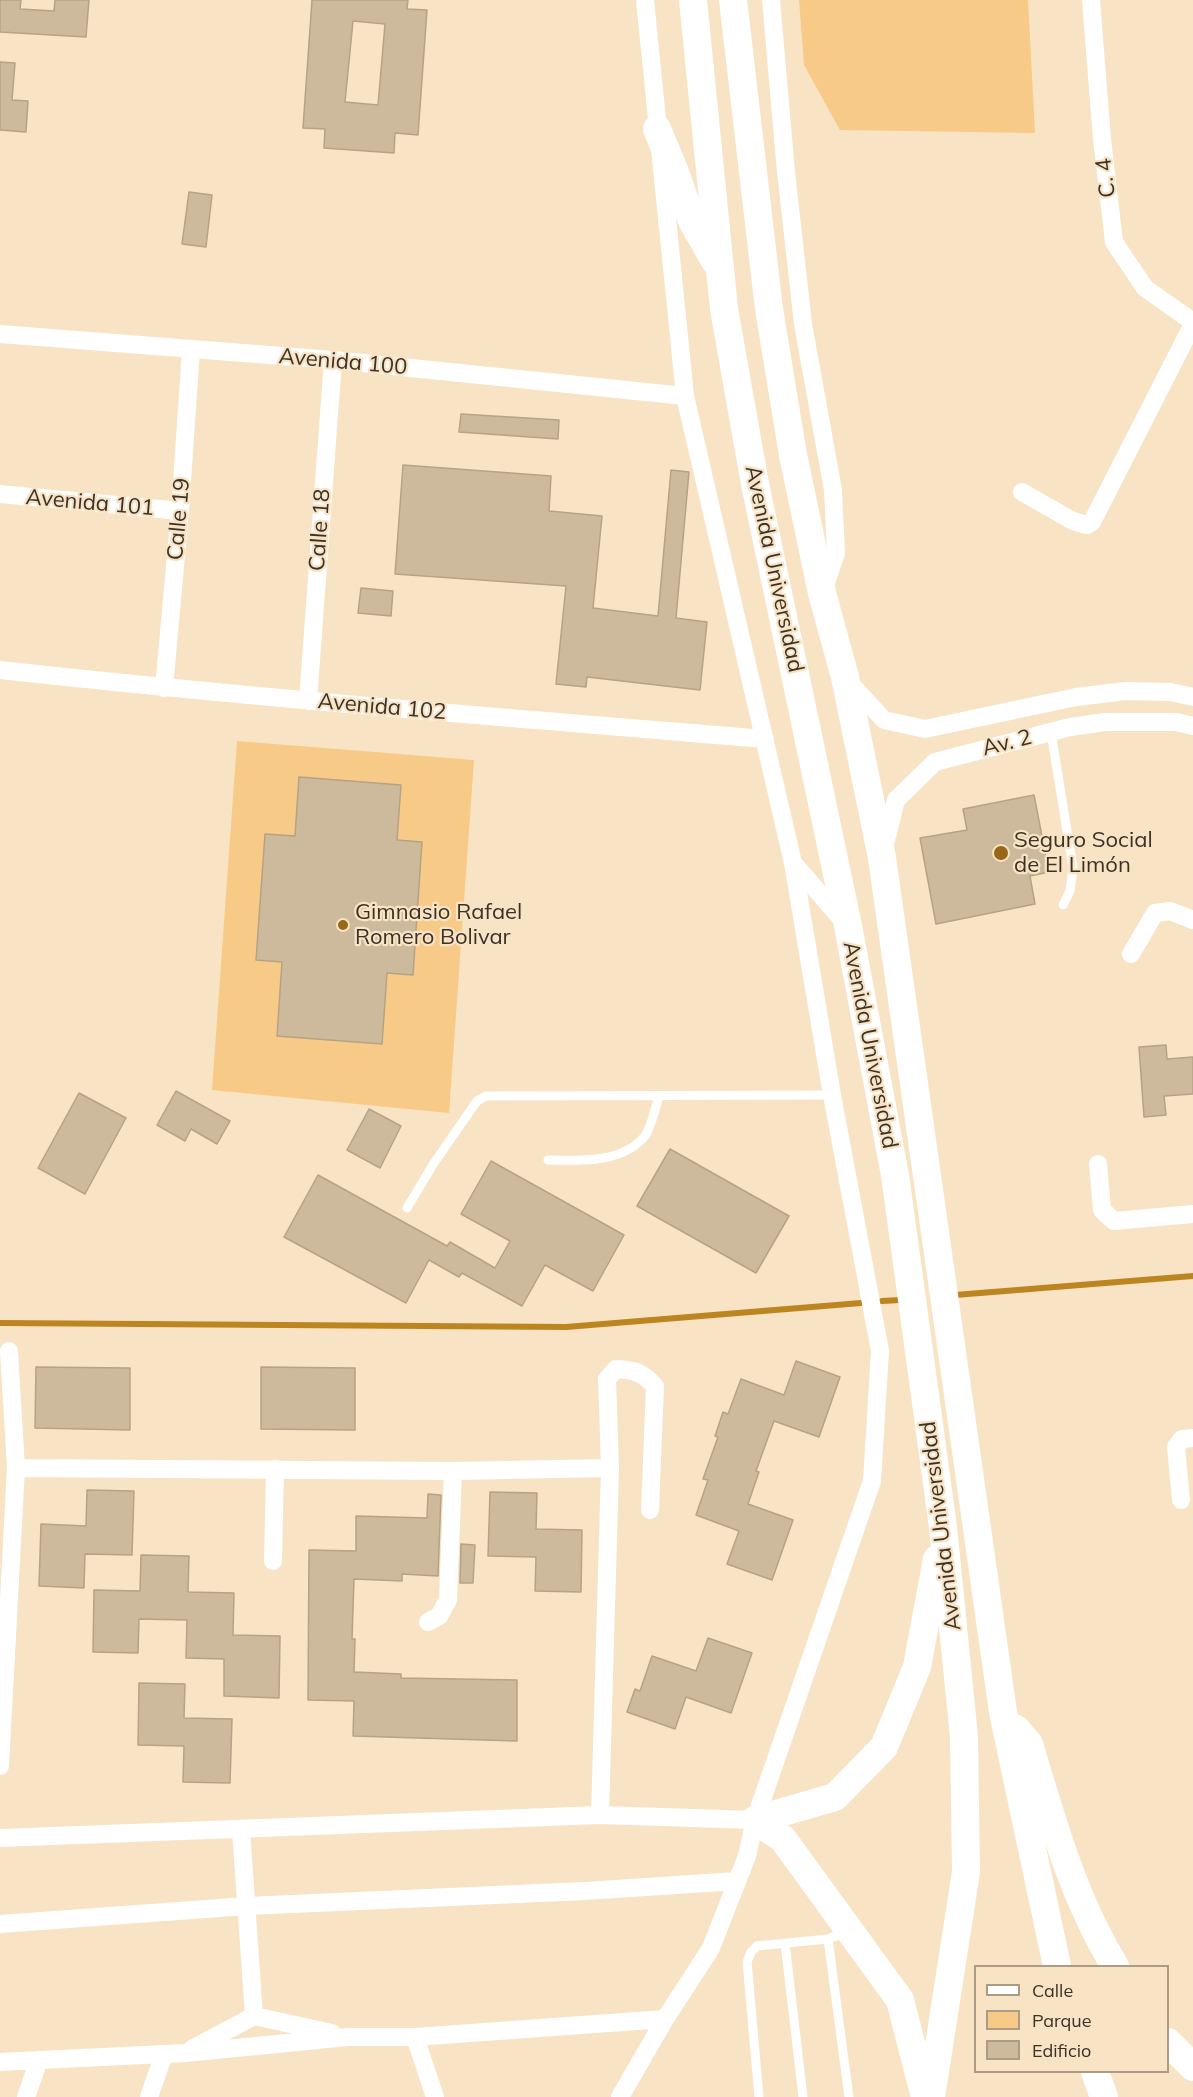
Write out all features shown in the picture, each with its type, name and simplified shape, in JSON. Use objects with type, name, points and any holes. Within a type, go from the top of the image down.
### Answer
[{"type":"main road","name":"Avenida Universidad","points":[[693,0],[724,309],[755,484],[848,926],[895,1175],[943,1527],[964,1737],[966,1872],[931,2097]]},
{"type":"main road","name":"Avenida Universidad","points":[[733,0],[769,309],[793,455],[822,593],[844,677],[882,858],[1003,1712],[1057,1965]]},
{"type":"main road","points":[[657,129],[692,221],[721,270]]},
{"type":"main road","points":[[755,1820],[835,1797],[884,1747],[917,1667],[943,1527]]},
{"type":"main road","points":[[1003,1712],[1029,1744],[1065,1861],[1105,1951],[1114,1965]]},
{"type":"main road","points":[[755,1820],[783,1839],[839,1935],[900,2000],[925,2097]]},
{"type":"main road","points":[[1169,2044],[1193,2067]]},
{"type":"main road","points":[[1095,2073],[1104,2097]]},
{"type":"street","name":"Avenida Universidad","points":[[620,2097],[711,1948],[747,1856],[755,1820],[872,1481],[880,1351],[832,1095],[793,863],[685,396],[645,0]]},
{"type":"street","name":"Avenida Universidad","points":[[771,0],[786,172],[803,324],[833,490],[836,553],[822,593]]},
{"type":"street","name":"C. 4","points":[[1091,0],[1102,139],[1114,242],[1145,288],[1193,323]]},
{"type":"street","points":[[1023,492],[1073,521],[1087,525],[1092,522],[1193,323]]},
{"type":"street","name":"Avenida 100","points":[[0,334],[333,360],[685,396]]},
{"type":"street","name":"Calle 19","points":[[164,688],[180,511],[191,350]]},
{"type":"street","name":"Calle 18","points":[[308,701],[333,360]]},
{"type":"street","name":"Avenida 101","points":[[0,494],[180,511]]},
{"type":"street","name":"Avenida 102","points":[[0,670],[308,701],[765,739]]},
{"type":"street","name":"Av. 2","points":[[844,677],[884,720],[925,729],[1076,697],[1126,691],[1171,692],[1193,698]]},
{"type":"street","name":"Av. 2","points":[[882,858],[896,800],[935,762],[1051,732],[1105,722],[1176,722],[1193,726]]},
{"type":"street","points":[[793,863],[848,926]]},
{"type":"street","points":[[1131,954],[1155,913],[1170,910],[1193,920]]},
{"type":"street","points":[[1098,1164],[1102,1210],[1114,1221],[1193,1214]]},
{"type":"street","points":[[0,1766],[3,1630],[16,1468],[9,1351]]},
{"type":"street","points":[[600,1815],[610,1468],[607,1378],[616,1369],[633,1370],[644,1375],[655,1386],[650,1510]]},
{"type":"street","points":[[1181,1500],[1176,1447],[1182,1439],[1193,1438]]},
{"type":"street","points":[[16,1468],[453,1471],[610,1468]]},
{"type":"street","points":[[273,1561],[275,1469]]},
{"type":"street","points":[[428,1622],[439,1616],[448,1600],[453,1471]]},
{"type":"street","points":[[0,1838],[600,1815],[755,1820]]},
{"type":"street","points":[[241,1829],[254,2016]]},
{"type":"street","points":[[0,1924],[247,1906],[737,1881]]},
{"type":"street","points":[[185,2052],[254,2016],[348,2037]]},
{"type":"street","points":[[0,2062],[164,2054],[348,2037],[415,2037],[666,2019]]},
{"type":"street","points":[[415,2037],[435,2097]]},
{"type":"street","points":[[149,2097],[164,2054]]},
{"type":"street","points":[[26,2097],[39,2061]]},
{"type":"lane","points":[[1051,732],[1073,868],[1070,891],[1063,905]]},
{"type":"lane","points":[[407,1208],[434,1163],[477,1101],[486,1096],[832,1095]]},
{"type":"lane","points":[[548,1160],[584,1162],[623,1153],[646,1135],[659,1096]]},
{"type":"lane","points":[[759,2097],[747,1962],[751,1952],[757,1946],[839,1935],[849,2097]]},
{"type":"lane","points":[[785,1943],[803,2097]]},
{"type":"green space","points":[[799,0],[1028,0],[1035,133],[840,130],[804,65]]},
{"type":"green space","name":"Gimnasio Rafael Romero Bolivar","points":[[237,741],[474,760],[449,1113],[212,1090]]},
{"type":"building","points":[[0,0],[21,0],[20,9],[54,11],[55,0],[89,0],[86,37],[0,32]]},
{"type":"building","points":[[312,0],[408,0],[407,9],[427,10],[418,135],[395,133],[394,153],[324,148],[325,129],[303,128]],"holes":[[[353,21],[385,24],[378,105],[345,102]]]},
{"type":"building","points":[[0,62],[15,63],[12,100],[28,101],[26,132],[0,130]]},
{"type":"building","points":[[189,192],[212,195],[206,247],[182,244]]},
{"type":"building","points":[[461,414],[559,420],[558,439],[459,432]]},
{"type":"building","points":[[403,465],[551,476],[549,511],[602,516],[593,608],[658,616],[671,470],[689,472],[676,618],[707,622],[700,690],[587,677],[586,687],[556,684],[566,586],[395,574]]},
{"type":"building","points":[[361,588],[393,591],[391,616],[358,613]]},
{"type":"building","points":[[299,777],[401,785],[397,840],[422,842],[413,975],[387,973],[382,1044],[277,1036],[282,962],[256,960],[265,834],[295,836]]},
{"type":"building","name":"Seguro Social de El Limón","points":[[1034,795],[1049,872],[1030,876],[1035,904],[936,924],[920,838],[967,830],[963,809]]},
{"type":"building","points":[[1166,1045],[1167,1059],[1193,1057],[1193,1094],[1164,1096],[1166,1115],[1144,1117],[1139,1047]]},
{"type":"building","points":[[176,1091],[230,1121],[217,1144],[191,1129],[185,1141],[157,1125]]},
{"type":"building","points":[[79,1093],[126,1118],[85,1194],[38,1168]]},
{"type":"building","points":[[369,1109],[401,1126],[380,1168],[347,1150]]},
{"type":"building","points":[[670,1149],[789,1216],[756,1273],[637,1206]]},
{"type":"building","points":[[491,1161],[624,1235],[593,1291],[545,1265],[522,1306],[462,1273],[459,1277],[429,1260],[406,1303],[284,1237],[318,1175],[447,1246],[450,1242],[495,1268],[510,1241],[461,1214]]},
{"type":"building","points":[[796,1361],[840,1377],[819,1437],[774,1421],[756,1471],[759,1472],[748,1504],[793,1520],[772,1580],[727,1564],[739,1531],[696,1515],[708,1480],[703,1479],[718,1437],[715,1436],[723,1412],[728,1414],[741,1379],[784,1395]]},
{"type":"building","points":[[36,1367],[130,1368],[130,1430],[35,1428]]},
{"type":"building","points":[[261,1367],[355,1368],[355,1430],[261,1429]]},
{"type":"building","points":[[87,1490],[134,1491],[132,1555],[85,1554],[84,1588],[39,1586],[41,1524],[86,1526]]},
{"type":"building","points":[[490,1492],[537,1493],[536,1529],[582,1530],[581,1592],[535,1591],[536,1557],[488,1556]]},
{"type":"building","points":[[428,1494],[441,1495],[438,1576],[402,1574],[402,1581],[354,1579],[352,1639],[355,1639],[354,1672],[401,1674],[401,1678],[517,1680],[517,1741],[353,1736],[354,1701],[308,1700],[309,1550],[356,1551],[356,1516],[427,1518]]},
{"type":"building","points":[[461,1544],[475,1545],[473,1583],[460,1583]]},
{"type":"building","points":[[141,1555],[189,1556],[188,1592],[234,1593],[233,1635],[280,1636],[279,1698],[224,1696],[224,1659],[186,1658],[187,1620],[139,1619],[138,1653],[93,1652],[94,1590],[140,1591]]},
{"type":"building","points":[[708,1638],[752,1653],[731,1713],[686,1697],[675,1729],[627,1712],[635,1689],[640,1691],[652,1656],[696,1671]]},
{"type":"building","points":[[139,1683],[185,1684],[184,1718],[232,1719],[230,1783],[183,1782],[184,1746],[138,1745]]},
{"type":"waterway","points":[[955,1295],[1193,1276]]},
{"type":"waterway","points":[[882,1301],[900,1300]]},
{"type":"waterway","points":[[0,1323],[566,1327],[861,1303]]},
{"type":"place","name":"Seguro Social de El Limón","points":[[1001,853]]},
{"type":"place","name":"Gimnasio Rafael Romero Bolivar","points":[[343,925]]}]
